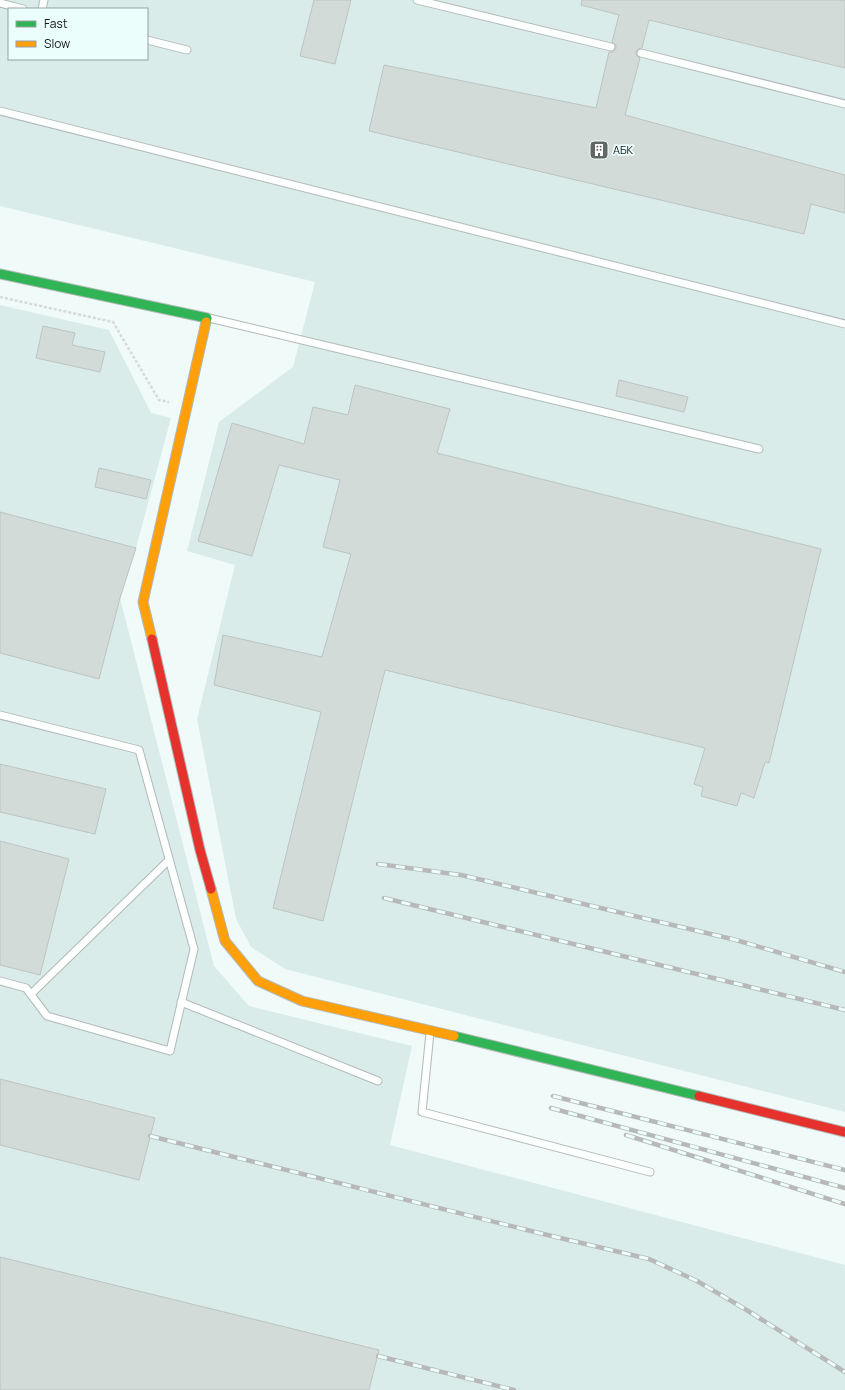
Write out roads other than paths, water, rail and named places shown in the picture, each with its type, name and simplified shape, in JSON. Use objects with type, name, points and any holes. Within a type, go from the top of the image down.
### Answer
[{"type":"street","points":[[0,274],[207,318],[143,602],[200,850],[225,941],[258,981],[302,1001],[844,1132]]},
{"type":"lane","points":[[417,0],[611,47]]},
{"type":"lane","points":[[0,3],[20,8]]},
{"type":"lane","points":[[148,40],[187,50]]},
{"type":"lane","points":[[641,53],[845,104]]},
{"type":"lane","points":[[0,110],[845,324]]},
{"type":"lane","points":[[207,318],[759,449]]},
{"type":"lane","points":[[0,715],[139,750],[194,949],[170,1051],[47,1016],[26,988],[0,981]]},
{"type":"lane","points":[[31,994],[169,860]]},
{"type":"lane","points":[[182,1002],[378,1081]]},
{"type":"lane","points":[[430,1031],[422,1112],[650,1172]]},
{"type":"railway","points":[[378,864],[461,875],[736,940],[845,972]]},
{"type":"railway","points":[[384,898],[845,1010]]},
{"type":"railway","points":[[553,1096],[845,1170]]},
{"type":"railway","points":[[551,1108],[845,1188]]},
{"type":"railway","points":[[626,1135],[845,1204]]},
{"type":"railway","points":[[150,1136],[649,1259],[697,1281],[745,1309],[845,1372]]},
{"type":"railway","points":[[378,1356],[514,1390]]},
{"type":"place","name":"АБК","points":[[599,150]]}]
